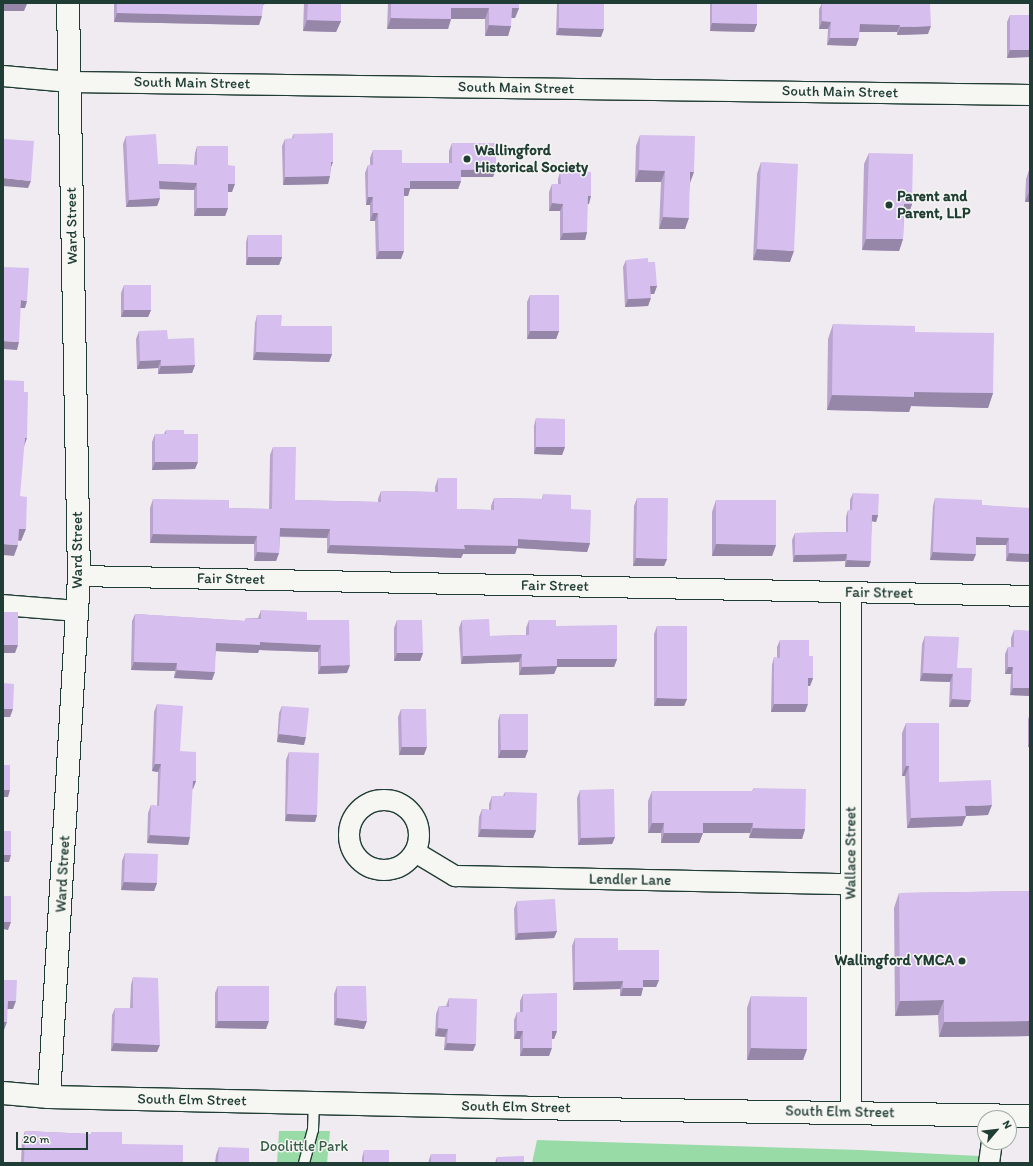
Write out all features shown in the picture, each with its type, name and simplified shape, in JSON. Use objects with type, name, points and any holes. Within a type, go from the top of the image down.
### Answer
[{"type":"street","name":"Ward Street","points":[[49,1097],[80,576],[68,3]]},
{"type":"street","name":"South Main Street","points":[[3,76],[70,82],[1030,95]]},
{"type":"street","name":"Fair Street","points":[[80,576],[1030,596]]},
{"type":"street","name":"Wallace Street","points":[[851,593],[851,1112]]},
{"type":"street","points":[[3,606],[77,611]]},
{"type":"street","name":"Lendler Lane","points":[[415,852],[455,876],[851,884]]},
{"type":"street","name":"South Elm Street","points":[[3,1093],[49,1097],[851,1112],[977,1116]]},
{"type":"street","name":"South Elm Street","points":[[1017,1116],[1030,1116]]},
{"type":"street","points":[[989,1163],[991,1150]]},
{"type":"lane","points":[[304,1163],[313,1130],[314,1102]]},
{"type":"green space","name":"Doolittle Park","points":[[279,1131],[330,1131],[327,1163],[277,1163]]},
{"type":"green space","points":[[537,1140],[860,1150],[979,1156],[978,1163],[532,1163]]},
{"type":"building","points":[[3,3],[27,3],[27,4]]},
{"type":"building","points":[[117,3],[263,3],[262,16],[117,13]]},
{"type":"building","points":[[308,3],[341,3],[341,21],[307,20]]},
{"type":"building","points":[[391,3],[519,3],[519,8],[512,8],[511,26],[489,25],[489,8],[451,8],[451,19],[391,18]]},
{"type":"building","points":[[559,3],[604,3],[604,29],[559,28]]},
{"type":"building","points":[[712,3],[757,3],[757,24],[712,23]]},
{"type":"building","points":[[822,3],[930,3],[931,26],[900,27],[900,25],[860,24],[859,38],[830,38],[831,22],[822,21]]},
{"type":"building","points":[[1010,15],[1030,15],[1030,50],[1010,50]]},
{"type":"building","points":[[333,133],[333,162],[331,162],[330,176],[285,177],[285,139],[294,138],[293,134]]},
{"type":"building","points":[[156,134],[158,164],[197,165],[197,146],[228,146],[228,165],[235,166],[235,184],[228,184],[228,208],[197,208],[197,183],[159,181],[160,198],[129,200],[126,136]]},
{"type":"building","points":[[640,135],[695,136],[694,172],[690,172],[689,218],[663,217],[665,171],[639,170]]},
{"type":"building","points":[[3,139],[34,141],[31,181],[3,178]]},
{"type":"building","points":[[452,143],[496,143],[496,169],[461,170],[461,181],[410,181],[410,188],[404,188],[404,251],[379,251],[378,213],[373,213],[373,197],[368,197],[368,165],[373,165],[373,150],[402,150],[402,163],[452,163]]},
{"type":"building","points":[[869,153],[913,154],[912,204],[904,204],[903,239],[866,239]]},
{"type":"building","points":[[761,162],[798,164],[794,251],[757,249]]},
{"type":"building","points":[[560,172],[591,172],[591,196],[588,196],[587,232],[563,233],[563,204],[552,203],[552,184],[561,184]]},
{"type":"building","points":[[248,235],[282,235],[282,257],[248,257]]},
{"type":"building","points":[[648,258],[648,262],[655,262],[657,286],[650,286],[651,298],[628,299],[626,260]]},
{"type":"building","points":[[3,267],[29,268],[27,301],[21,300],[19,342],[3,341]]},
{"type":"building","points":[[124,285],[151,285],[151,310],[124,310]]},
{"type":"building","points":[[530,295],[559,295],[559,331],[530,331]]},
{"type":"building","points":[[257,315],[282,315],[281,326],[332,326],[332,354],[256,352]]},
{"type":"building","points":[[833,324],[915,326],[915,332],[994,333],[993,393],[914,392],[914,397],[832,395]]},
{"type":"building","points":[[167,330],[168,339],[194,338],[195,365],[161,366],[161,360],[140,361],[139,331]]},
{"type":"building","points":[[3,380],[24,381],[24,392],[28,392],[27,438],[25,438],[20,496],[27,497],[26,529],[19,529],[18,545],[3,544]]},
{"type":"building","points":[[536,418],[565,419],[565,447],[536,447]]},
{"type":"building","points":[[166,430],[184,430],[184,434],[198,434],[198,462],[155,462],[155,434],[166,434]]},
{"type":"building","points":[[273,447],[296,447],[295,500],[381,502],[381,491],[438,492],[438,478],[457,478],[457,509],[494,510],[494,498],[543,499],[543,494],[571,495],[571,509],[591,510],[590,543],[518,539],[518,546],[464,545],[465,549],[330,545],[330,529],[280,528],[279,553],[257,552],[257,536],[153,534],[153,499],[229,500],[229,508],[272,509]]},
{"type":"building","points":[[853,493],[879,494],[878,515],[872,515],[871,561],[847,560],[847,554],[795,555],[795,533],[848,532],[848,510],[852,510]]},
{"type":"building","points":[[637,498],[668,498],[667,559],[636,558]]},
{"type":"building","points":[[935,498],[982,500],[982,505],[1030,508],[1030,554],[1009,553],[1009,538],[976,537],[976,554],[933,552]]},
{"type":"building","points":[[716,500],[776,500],[776,545],[716,544]]},
{"type":"building","points":[[261,610],[307,612],[307,620],[349,620],[350,665],[321,666],[321,645],[260,642],[260,645],[216,643],[215,672],[177,670],[177,663],[134,662],[135,614],[246,621],[246,618],[261,619]]},
{"type":"building","points":[[3,612],[18,612],[18,645],[3,645]]},
{"type":"building","points":[[489,619],[490,636],[529,635],[529,620],[556,620],[556,626],[617,625],[617,659],[557,659],[557,666],[522,667],[522,654],[463,656],[462,620]]},
{"type":"building","points":[[397,620],[422,620],[423,653],[397,653]]},
{"type":"building","points":[[657,626],[687,626],[687,699],[657,698]]},
{"type":"building","points":[[1014,630],[1030,631],[1030,688],[1013,688],[1013,667],[1008,667],[1008,647],[1014,647]]},
{"type":"building","points":[[925,636],[959,637],[957,668],[972,668],[971,700],[952,699],[953,674],[923,673]]},
{"type":"building","points":[[780,640],[809,640],[809,656],[813,656],[813,678],[808,678],[808,704],[774,704],[774,657],[780,658]]},
{"type":"building","points":[[3,683],[14,684],[13,709],[3,709]]},
{"type":"building","points":[[157,704],[183,706],[180,751],[196,752],[196,781],[193,781],[190,837],[150,835],[151,805],[159,806],[161,764],[155,764]]},
{"type":"building","points":[[282,706],[309,708],[306,737],[279,734]]},
{"type":"building","points":[[401,709],[426,709],[427,747],[402,747]]},
{"type":"building","points":[[500,714],[528,714],[528,750],[501,750]]},
{"type":"building","points":[[906,723],[939,723],[939,782],[991,780],[992,805],[965,806],[966,816],[911,818],[909,766],[906,766]]},
{"type":"building","points":[[289,752],[319,753],[317,815],[287,814]]},
{"type":"building","points":[[3,765],[10,765],[10,790],[3,790]]},
{"type":"building","points":[[754,788],[806,789],[805,829],[753,828],[753,823],[703,823],[703,833],[664,833],[664,823],[652,823],[652,791],[753,791]]},
{"type":"building","points":[[614,789],[615,837],[581,838],[580,790]]},
{"type":"building","points":[[505,792],[537,793],[536,830],[481,829],[482,809],[491,810],[492,796],[505,796]]},
{"type":"building","points":[[3,831],[11,831],[11,855],[3,855]]},
{"type":"building","points":[[125,853],[158,854],[157,883],[124,882]]},
{"type":"building","name":"Wallingford YMCA","points":[[1030,891],[1030,1021],[944,1022],[944,1000],[900,1001],[899,893]]},
{"type":"building","points":[[3,896],[11,896],[11,922],[3,922]]},
{"type":"building","points":[[555,899],[557,931],[518,933],[517,901]]},
{"type":"building","points":[[575,938],[618,938],[618,950],[659,950],[659,980],[643,980],[643,988],[623,988],[623,981],[575,982]]},
{"type":"building","points":[[133,977],[158,978],[160,1045],[114,1043],[115,1008],[133,1008]]},
{"type":"building","points":[[3,980],[17,980],[16,1001],[8,1001],[7,1022],[3,1022]]},
{"type":"building","points":[[218,986],[269,986],[269,1021],[218,1021]]},
{"type":"building","points":[[337,986],[366,986],[367,1021],[337,1018]]},
{"type":"building","points":[[557,993],[557,1031],[552,1031],[552,1048],[523,1048],[523,1031],[517,1031],[517,1012],[523,1012],[523,994]]},
{"type":"building","points":[[751,996],[807,997],[807,1049],[751,1048]]},
{"type":"building","points":[[449,998],[477,999],[476,1044],[447,1043],[448,1029],[438,1028],[439,1006],[449,1007]]},
{"type":"building","points":[[25,1131],[91,1134],[91,1132],[122,1132],[122,1144],[183,1145],[183,1163],[24,1162]]},
{"type":"building","points":[[219,1147],[249,1148],[249,1163],[218,1163]]},
{"type":"building","points":[[364,1150],[389,1150],[389,1163],[364,1163]]},
{"type":"building","points":[[431,1154],[456,1154],[456,1163],[431,1163]]},
{"type":"building","points":[[524,1156],[524,1163],[497,1163],[497,1157]]},
{"type":"place","name":"Wallingford Historical Society","points":[[467,159]]},
{"type":"place","name":"Parent and Parent, LLP","points":[[889,205]]},
{"type":"place","name":"Wallingford YMCA","points":[[962,961]]}]
